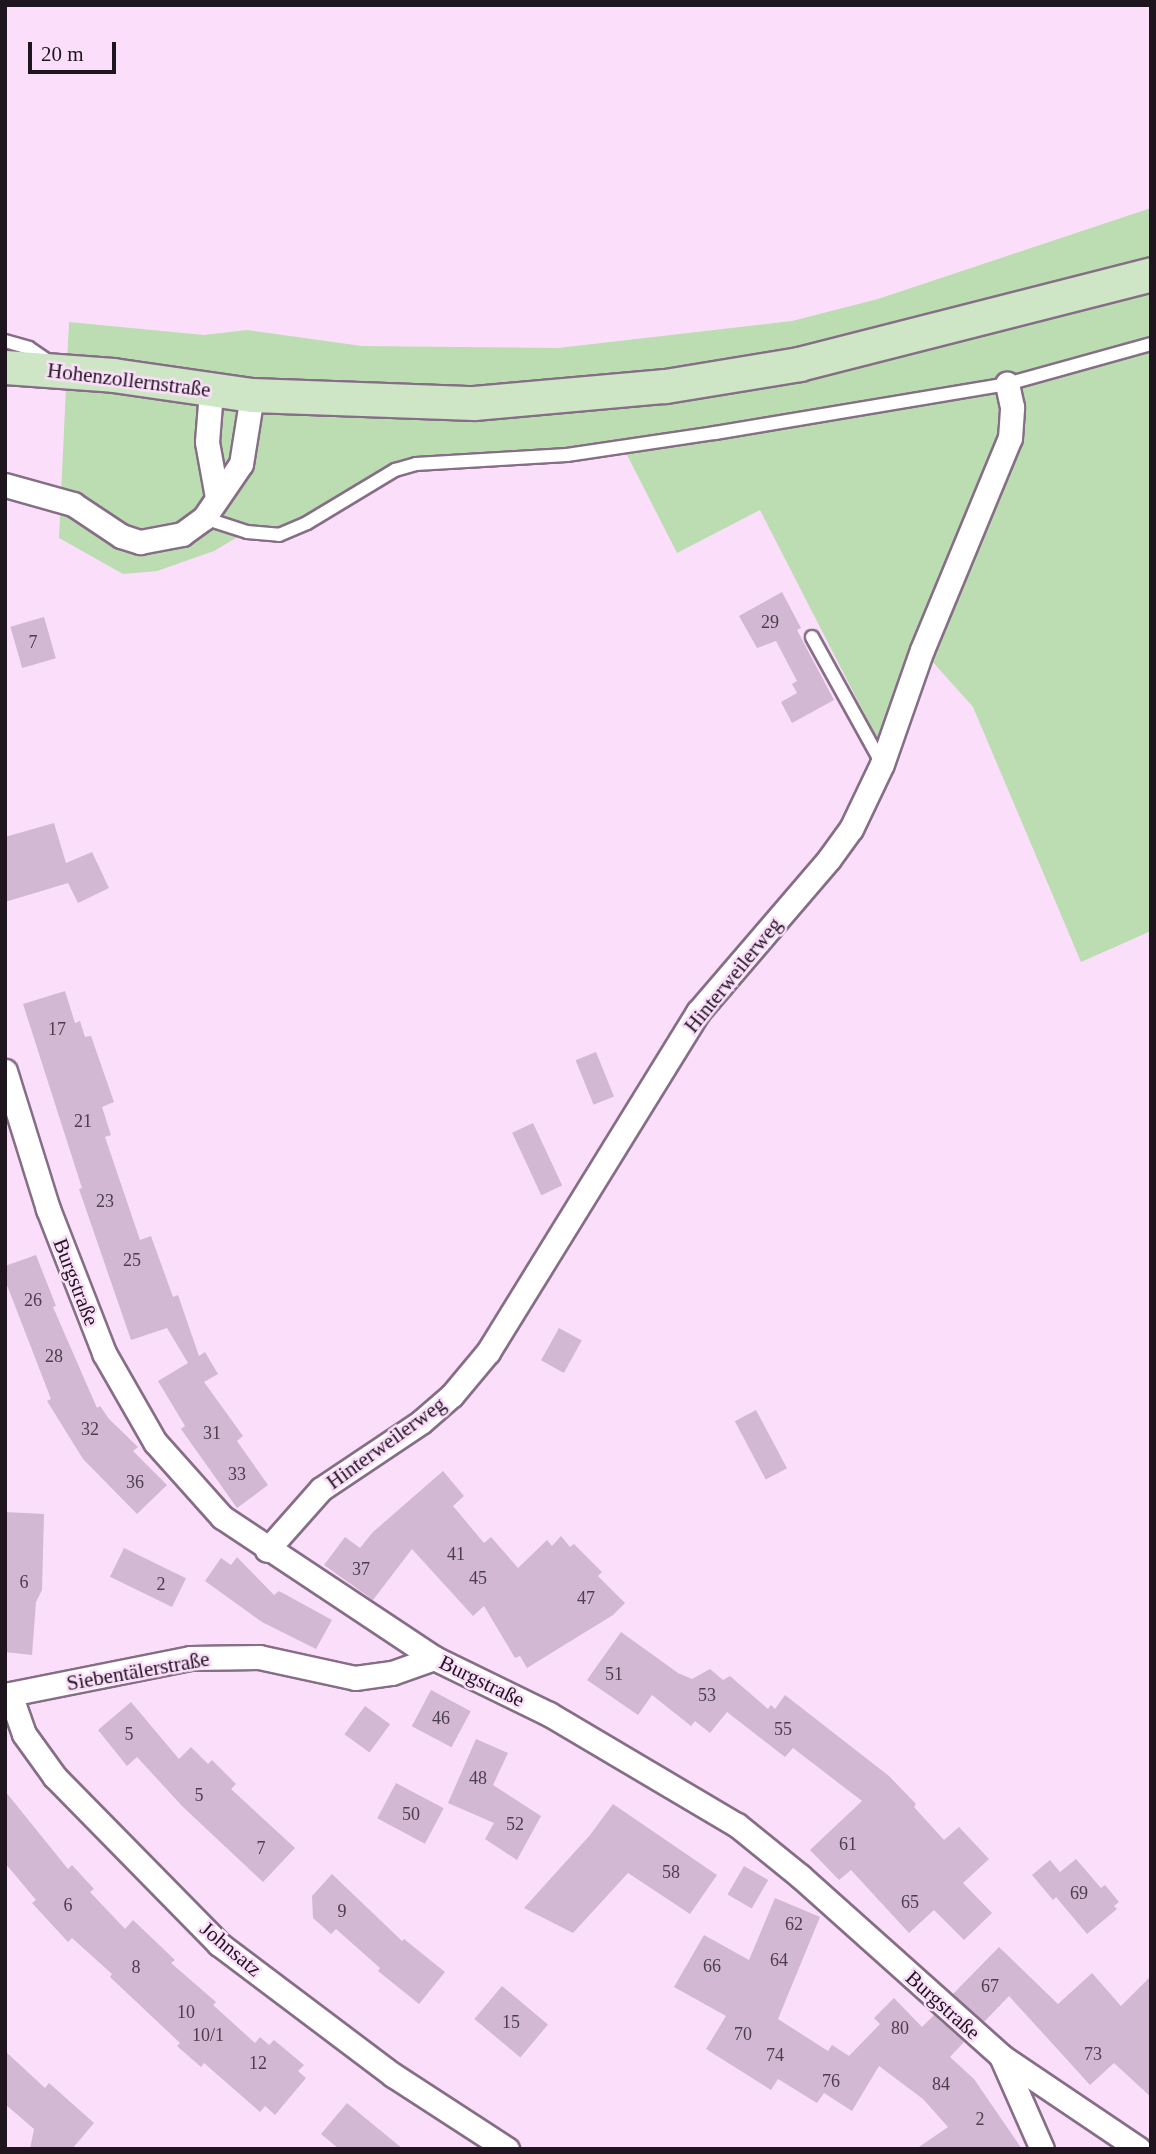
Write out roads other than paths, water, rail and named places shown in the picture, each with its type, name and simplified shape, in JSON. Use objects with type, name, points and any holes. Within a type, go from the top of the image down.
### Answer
[{"type":"main road","name":"Hohenzollernstraße","points":[[5,367],[60,370],[252,395],[474,403],[664,386],[799,364],[1151,274]]},
{"type":"street","name":"Hinterweilerweg","points":[[267,1550],[321,1489],[421,1422],[452,1395],[488,1352],[698,1012],[829,859],[850,829],[882,764],[922,650],[1010,438],[1012,407],[1007,384]]},
{"type":"street","points":[[211,391],[206,442],[217,497]]},
{"type":"street","points":[[5,485],[73,504],[121,536],[140,542],[182,534],[204,518],[241,464],[252,395]]},
{"type":"street","name":"Burgstraße","points":[[5,1071],[48,1209],[104,1353],[155,1442],[222,1517],[267,1550],[434,1658],[550,1714],[737,1825],[800,1875],[1001,2056],[1139,2149]]},
{"type":"street","name":"Siebentälerstraße","points":[[8,1695],[190,1658],[259,1657],[355,1678],[392,1673],[434,1658]]},
{"type":"street","name":"Johnsatz","points":[[8,1695],[24,1734],[55,1777],[219,1944],[393,2075],[507,2149]]},
{"type":"street","points":[[1001,2056],[1042,2149]]},
{"type":"lane","points":[[5,341],[29,348],[60,370]]},
{"type":"lane","points":[[204,518],[247,532],[279,535],[307,523],[395,470],[416,464],[567,455],[1007,384],[1151,344]]},
{"type":"lane","points":[[812,637],[882,764]]}]
